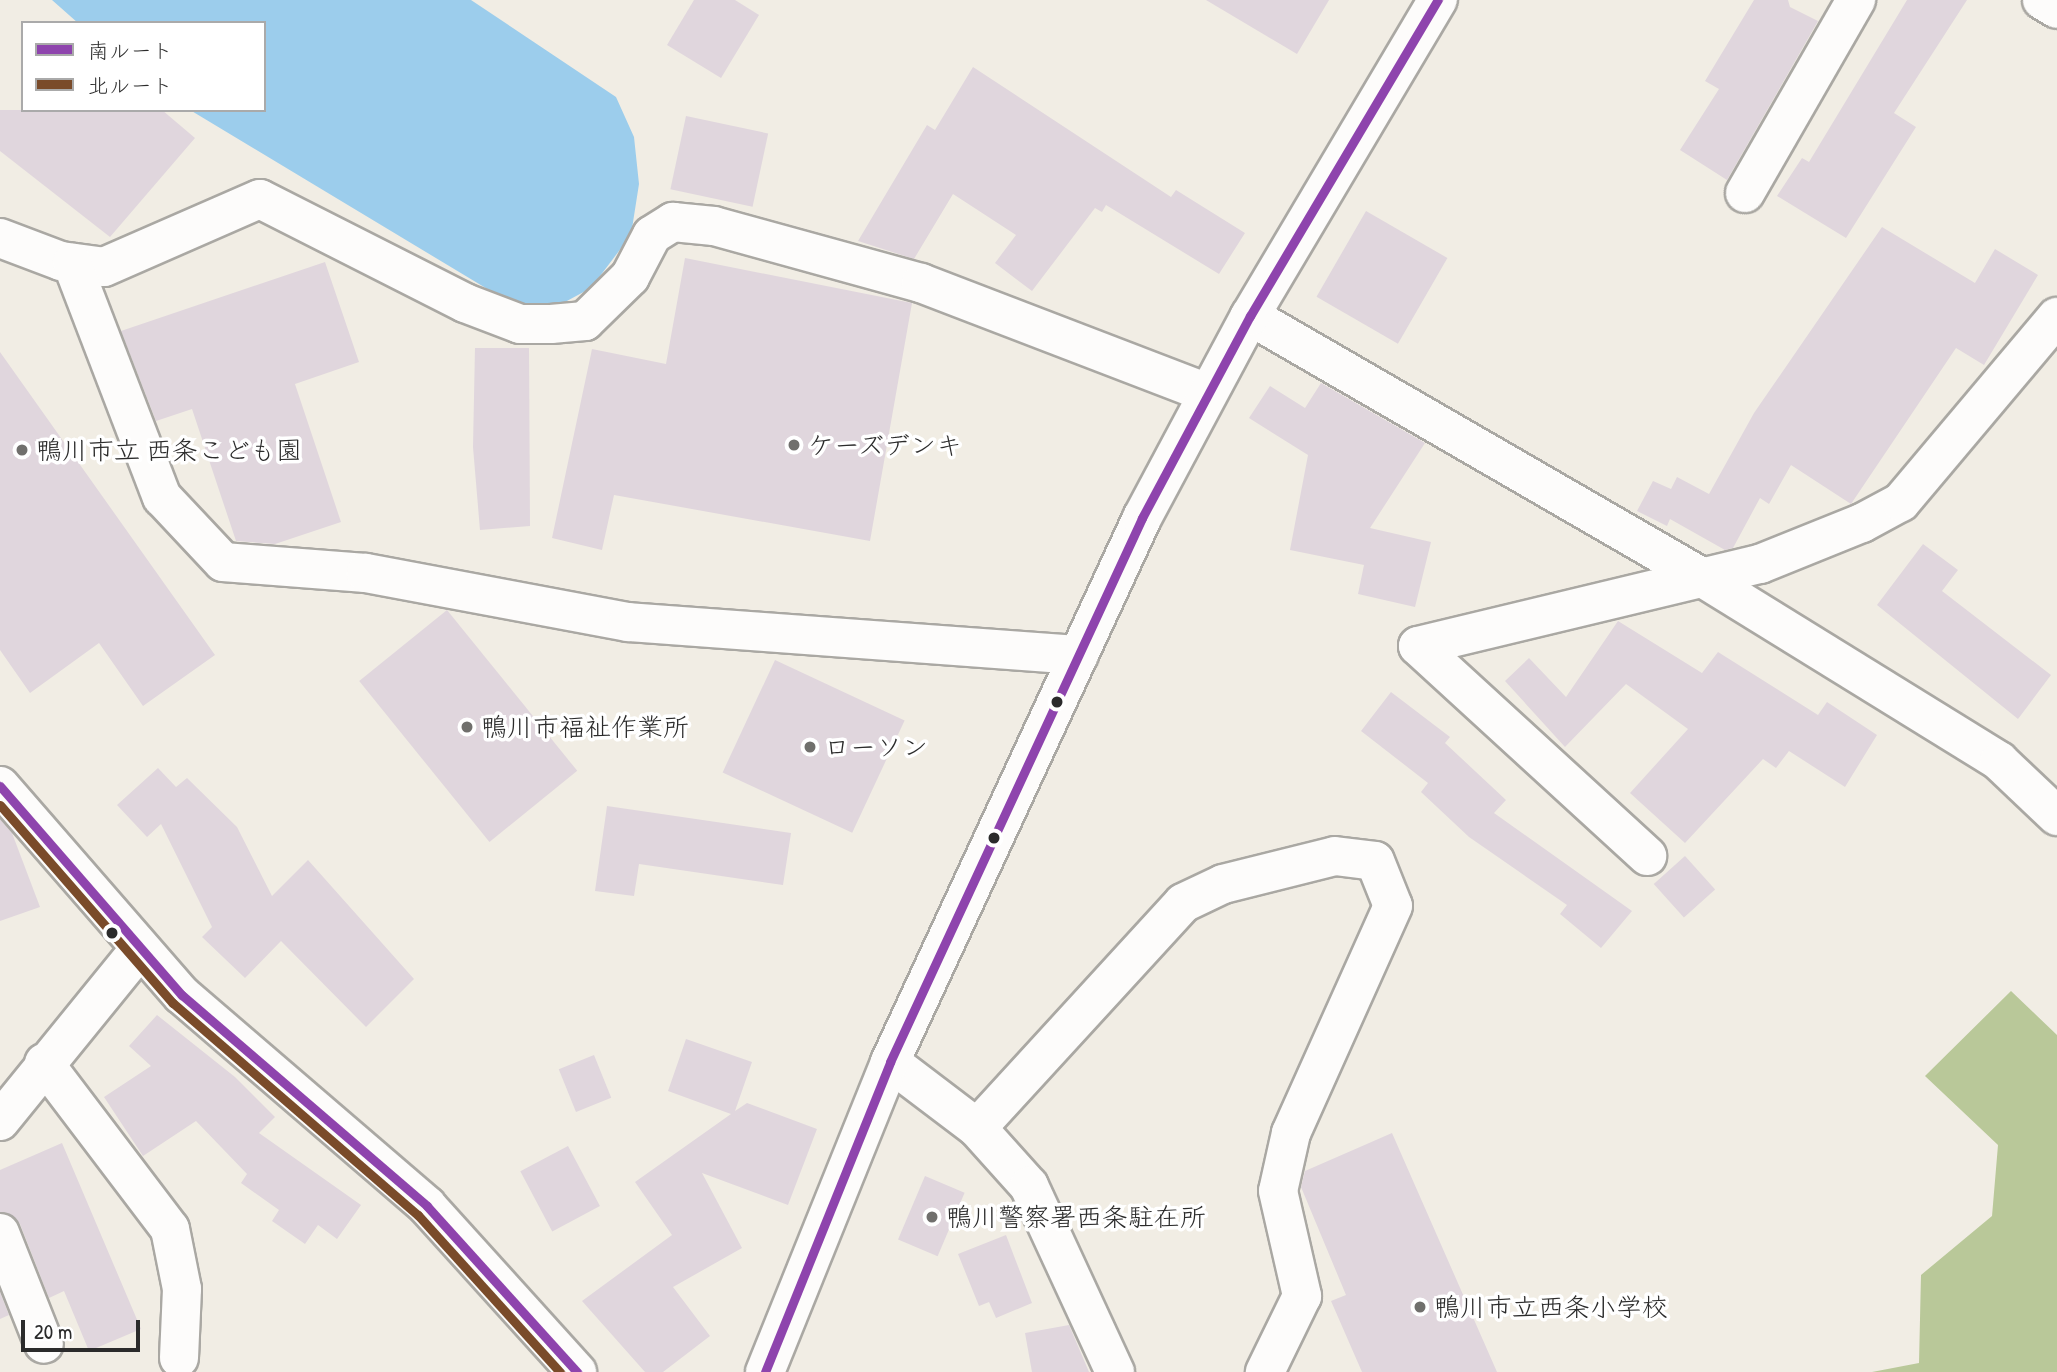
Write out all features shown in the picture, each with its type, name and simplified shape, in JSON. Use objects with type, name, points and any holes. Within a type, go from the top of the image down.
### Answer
[{"type":"street","points":[[765,1372],[890,1062],[1079,655],[1207,393],[1437,0]]},
{"type":"street","points":[[1745,193],[1856,0]]},
{"type":"street","points":[[2042,0],[2057,9]]},
{"type":"street","points":[[0,238],[72,263],[128,261],[260,199],[465,303],[520,324],[551,324],[585,321],[630,277],[652,235],[673,222],[700,225],[921,283],[1207,393]]},
{"type":"street","points":[[72,263],[162,497],[223,562],[366,573],[628,622],[1079,655]]},
{"type":"street","points":[[1250,316],[1703,579],[1999,761],[2057,816]]},
{"type":"street","points":[[1647,856],[1418,646],[1760,564],[1901,502],[2057,317]]},
{"type":"street","points":[[0,786],[138,951],[427,1206],[577,1372]]},
{"type":"street","points":[[976,1128],[1183,903],[1223,884],[1335,856],[1374,861],[1393,906],[1291,1133],[1278,1191],[1302,1296],[1265,1372]]},
{"type":"street","points":[[0,1121],[44,1063],[138,951]]},
{"type":"street","points":[[890,1062],[976,1128],[1029,1186],[1115,1372]]},
{"type":"street","points":[[44,1063],[170,1229],[182,1289],[179,1358]]},
{"type":"street","points":[[0,1233],[44,1345]]},
{"type":"green space","points":[[2011,991],[2057,1035],[2057,1372],[1872,1372],[1919,1363],[1921,1275],[1992,1216],[1998,1145],[1925,1076]]},
{"type":"water","points":[[52,0],[471,0],[616,97],[634,137],[639,184],[631,235],[591,288],[565,302],[527,306],[499,296],[193,112],[266,112],[266,21],[76,21]]},
{"type":"building","points":[[694,0],[735,0],[759,15],[721,78],[667,45]]},
{"type":"building","points":[[1206,0],[1329,0],[1297,54]]},
{"type":"building","points":[[1754,0],[1788,0],[1790,7],[1818,21],[1727,180],[1680,150],[1719,89],[1705,81]]},
{"type":"building","points":[[1907,0],[1967,0],[1894,113],[1916,127],[1846,238],[1777,196],[1802,158],[1809,162]]},
{"type":"building","points":[[973,67],[1171,197],[1176,190],[1245,233],[1219,274],[1106,205],[1102,212],[1095,208],[1032,291],[995,263],[1016,235],[953,194],[914,259],[858,241],[927,125],[935,130]]},
{"type":"building","points":[[0,110],[164,112],[195,138],[110,237],[0,151]]},
{"type":"building","points":[[686,116],[768,133],[753,207],[670,189]]},
{"type":"building","points":[[1366,211],[1447,258],[1398,344],[1316,297]]},
{"type":"building","points":[[1882,227],[1975,283],[1995,249],[2038,275],[1984,365],[1956,348],[1851,504],[1791,465],[1769,504],[1760,498],[1733,548],[1725,550],[1670,519],[1667,526],[1637,511],[1653,481],[1671,489],[1677,477],[1709,494],[1754,413]]},
{"type":"building","points":[[685,258],[912,303],[870,541],[614,495],[602,550],[552,538],[592,349],[666,364]]},
{"type":"building","points":[[325,262],[359,362],[295,384],[341,522],[275,544],[236,541],[192,409],[156,421],[121,331]]},
{"type":"building","points":[[475,348],[529,348],[530,526],[480,530],[473,447]]},
{"type":"building","points":[[0,352],[215,655],[143,706],[99,643],[30,693],[0,650]]},
{"type":"building","points":[[1321,383],[1425,443],[1370,528],[1431,542],[1415,607],[1358,594],[1364,565],[1290,550],[1308,455],[1249,418],[1270,386],[1305,408]]},
{"type":"building","points":[[1923,544],[1958,570],[1942,591],[2051,675],[2018,719],[1877,605]]},
{"type":"building","name":"鴨川市福祉作業所","points":[[447,610],[577,771],[489,842],[359,681]]},
{"type":"building","points":[[1618,621],[1702,673],[1718,652],[1818,715],[1827,702],[1877,735],[1845,787],[1789,751],[1776,768],[1763,759],[1685,843],[1630,793],[1688,729],[1626,684],[1565,747],[1505,681],[1529,658],[1566,697]]},
{"type":"building","points":[[775,660],[905,720],[852,833],[723,772]]},
{"type":"building","points":[[1391,692],[1450,737],[1445,743],[1506,800],[1494,813],[1632,911],[1601,948],[1560,914],[1567,905],[1469,837],[1421,792],[1428,783],[1361,731]]},
{"type":"building","points":[[158,768],[176,787],[187,778],[237,827],[272,896],[308,860],[414,979],[366,1027],[281,941],[245,978],[202,937],[212,927],[161,824],[147,837],[117,805]]},
{"type":"building","points":[[607,806],[791,833],[783,885],[639,864],[634,896],[595,891]]},
{"type":"building","points":[[0,819],[12,833],[40,907],[0,921]]},
{"type":"building","points":[[1685,856],[1715,889],[1684,918],[1654,884]]},
{"type":"building","points":[[157,1015],[235,1077],[275,1117],[259,1133],[361,1205],[337,1239],[318,1225],[305,1244],[272,1221],[279,1210],[241,1183],[247,1174],[196,1121],[143,1156],[104,1097],[151,1066],[129,1046]]},
{"type":"building","points":[[686,1039],[752,1062],[735,1111],[747,1103],[817,1129],[788,1205],[702,1173],[742,1248],[673,1287],[710,1336],[663,1372],[645,1372],[582,1301],[672,1235],[635,1182],[731,1114],[668,1091]]},
{"type":"building","points":[[594,1055],[611,1098],[576,1112],[559,1069]]},
{"type":"building","points":[[1392,1133],[1497,1372],[1362,1372],[1331,1301],[1346,1295],[1301,1187],[1305,1171]]},
{"type":"building","points":[[62,1143],[141,1329],[89,1351],[64,1291],[49,1298],[20,1224],[0,1212],[0,1170]]},
{"type":"building","points":[[568,1146],[600,1206],[552,1231],[520,1171]]},
{"type":"building","points":[[925,1176],[965,1193],[938,1256],[898,1240]]},
{"type":"building","points":[[1006,1235],[1032,1303],[996,1318],[989,1302],[979,1306],[958,1254]]},
{"type":"building","points":[[0,1292],[9,1315],[0,1319]]},
{"type":"building","points":[[1069,1325],[1089,1372],[1032,1372],[1025,1333]]},
{"type":"transit line","name":"南ルート","points":[[765,1372],[890,1062],[1142,518],[1250,316],[1438,0]]},
{"type":"transit line","name":"南ルート","points":[[0,786],[182,995],[427,1206],[577,1372]]},
{"type":"transit line","name":"北ルート","points":[[0,805],[173,1003],[418,1215],[560,1372]]},
{"type":"place","name":"ケーズデンキ","points":[[794,445]]},
{"type":"place","name":"鴨川市立 西条こども園","points":[[22,450]]},
{"type":"place","name":"鴨川市福祉作業所","points":[[467,727]]},
{"type":"place","name":"ローソン","points":[[810,747]]},
{"type":"place","name":"鴨川警察署西条駐在所","points":[[932,1217]]},
{"type":"place","name":"鴨川市立西条小学校","points":[[1420,1307]]}]
